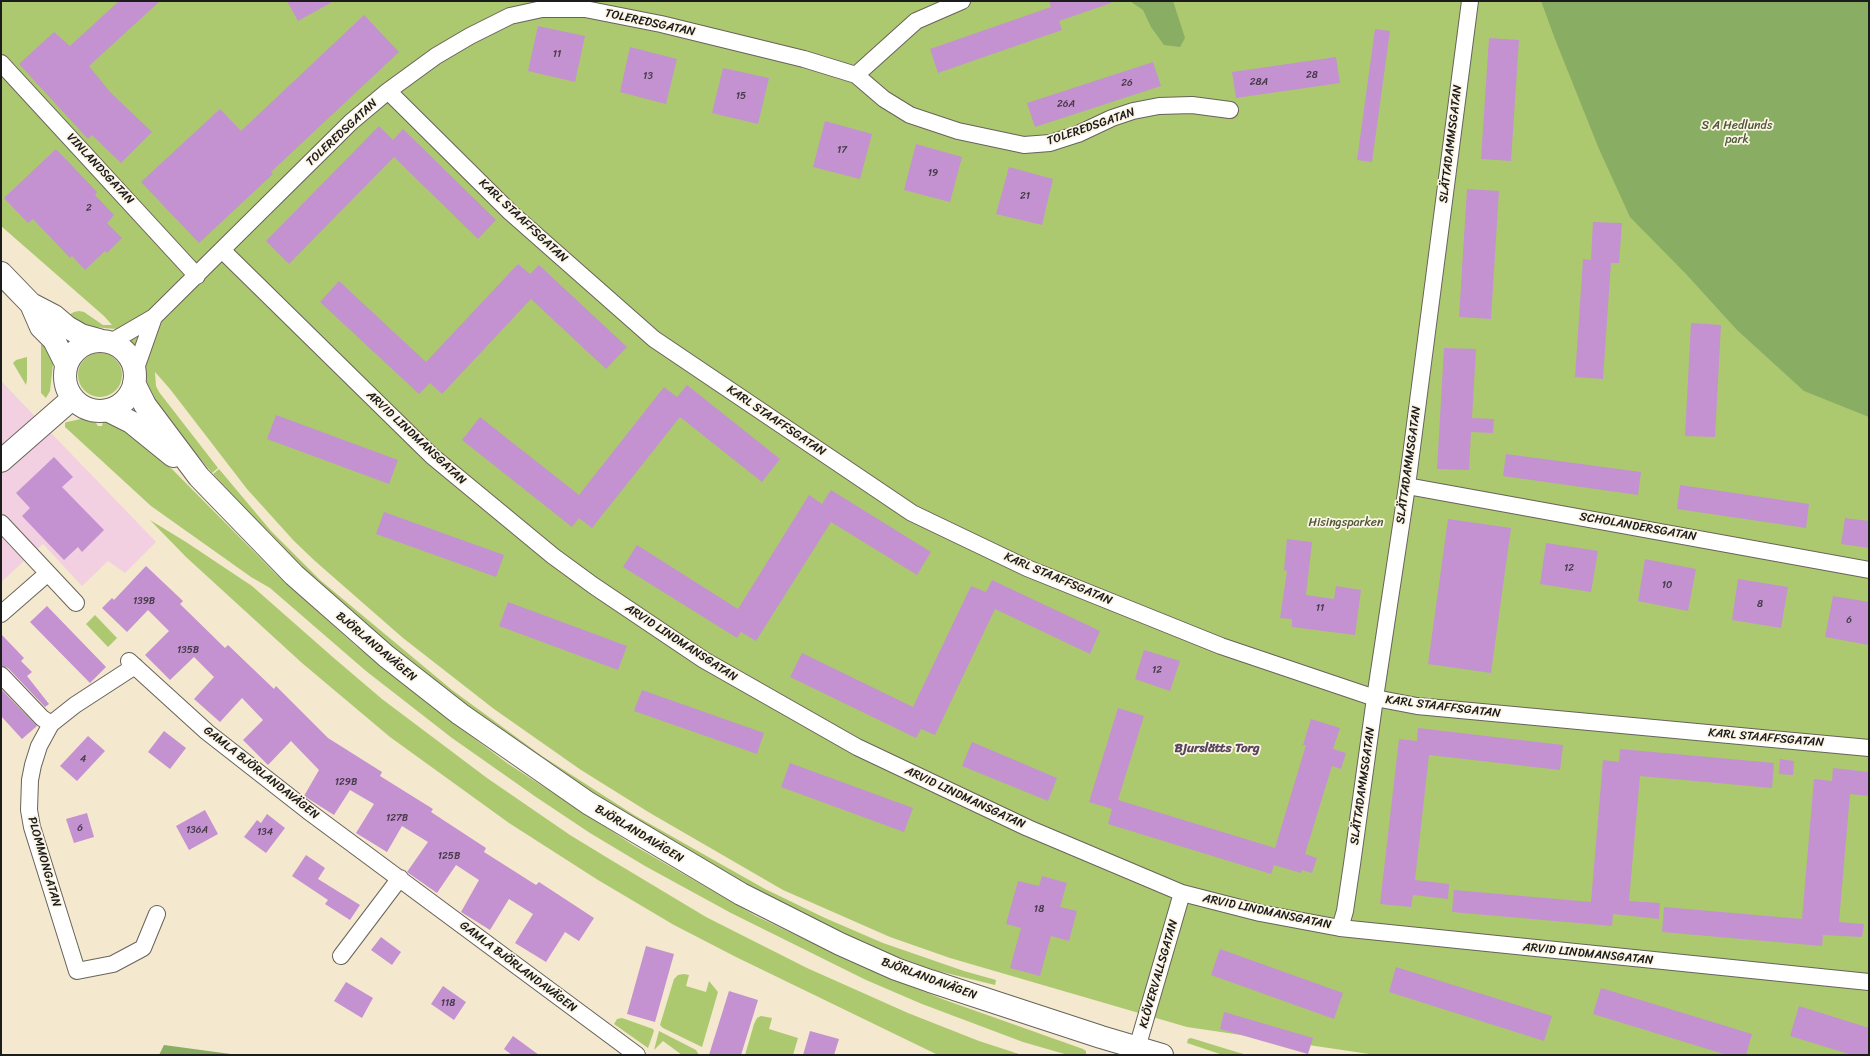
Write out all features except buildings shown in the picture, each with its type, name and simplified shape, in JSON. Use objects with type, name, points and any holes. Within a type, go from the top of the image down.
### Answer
[{"type":"street","points":[[856,74],[916,21],[962,1]]},
{"type":"street","name":"SLÄTTADAMMSGATAN","points":[[1340,928],[1345,911],[1407,486],[1470,1]]},
{"type":"street","name":"TOLEREDSGATAN","points":[[105,341],[154,317],[351,122],[388,91],[436,56],[497,21],[510,16],[542,10],[565,8],[585,9],[661,24],[804,59],[856,74],[884,99],[910,115],[958,131],[1024,145],[1050,143],[1078,134],[1112,118],[1133,111],[1159,106],[1192,105],[1230,110]]},
{"type":"street","name":"VINLANDSGATAN","points":[[1,63],[197,276]]},
{"type":"street","name":"KARL STAAFFSGATAN","points":[[388,91],[510,212],[654,339],[912,513],[1027,568],[1221,646],[1375,698],[1425,706],[1869,748]]},
{"type":"street","name":"ARVID LINDMANSGATAN","points":[[222,250],[432,456],[553,556],[594,586],[704,660],[857,748],[1028,828],[1182,893],[1260,913],[1340,928],[1869,982]]},
{"type":"street","name":"BJÖRLANDAVÄGEN","points":[[1,273],[31,304],[54,316],[67,327],[81,335],[105,341],[124,350],[133,364],[134,377],[146,405],[199,477]]},
{"type":"street","name":"BJÖRLANDAVÄGEN","points":[[31,304],[41,327],[54,340],[66,364],[65,382],[73,398],[78,404],[92,410],[107,410],[131,422],[199,477],[294,575],[386,656],[506,748],[588,803],[639,835],[741,894],[806,928],[896,969],[1101,1037],[1136,1051],[1162,1055]]},
{"type":"street","name":"TOLEREDSGATAN","points":[[134,377],[154,317]]},
{"type":"street","points":[[66,364],[76,349],[87,343],[105,341]]},
{"type":"street","points":[[107,410],[124,401],[131,393],[134,377]]},
{"type":"street","points":[[1,461],[73,398]]},
{"type":"street","name":"SCHOLANDERSGATAN","points":[[1407,486],[1869,570]]},
{"type":"street","points":[[1,523],[76,603]]},
{"type":"street","points":[[1,614],[48,573]]},
{"type":"street","name":"PLOMMONGATAN","points":[[132,663],[51,724],[39,746],[33,765],[30,780],[29,810],[32,827],[76,971],[113,964],[143,948],[157,914]]},
{"type":"street","name":"GAMLA BJÖRLANDAVÄGEN","points":[[132,663],[207,732],[308,811],[637,1055]]},
{"type":"street","points":[[1,675],[42,718],[51,724]]},
{"type":"street","points":[[341,956],[400,878]]},
{"type":"street","name":"KLÖVERVALLSGATAN","points":[[1136,1051],[1182,893]]},
{"type":"shaded area","points":[[1,381],[156,542],[125,573],[108,561],[82,586],[43,544],[1,582]]},
{"type":"green space","name":"Hisingsparken","points":[[1,1],[1869,1],[1869,1055],[1376,1055],[1187,1027],[950,958],[890,937],[783,890],[650,813],[581,770],[494,709],[403,638],[294,541],[247,489],[170,389],[155,372],[156,386],[159,392],[218,468],[212,473],[147,394],[146,362],[116,329],[82,326],[67,316],[74,312],[84,312],[103,325],[112,325],[104,316],[1,226]]},
{"type":"green space","points":[[1130,1],[1173,1],[1185,38],[1180,47],[1164,45],[1151,27],[1143,10]]},
{"type":"green space","name":"S A Hedlunds park","points":[[1541,1],[1869,1],[1869,417],[1804,391],[1737,330],[1686,274],[1630,217],[1599,149]]},
{"type":"green space","points":[[44,338],[53,356],[50,391],[46,398],[41,393],[41,345]]},
{"type":"green space","points":[[96,353],[104,353],[116,359],[122,371],[122,379],[116,391],[104,397],[96,397],[84,391],[78,379],[78,371],[84,359]]},
{"type":"green space","points":[[27,357],[26,385],[13,363],[16,360]]},
{"type":"green space","points":[[81,419],[94,420],[98,426],[102,426],[103,421],[118,424],[165,462],[276,574],[356,646],[435,709],[507,763],[633,845],[756,916],[856,964],[945,1000],[1083,1049],[1086,1051],[1086,1055],[1068,1055],[1023,1042],[922,1004],[866,980],[731,913],[645,866],[590,833],[452,738],[366,671],[270,588],[251,577],[151,506],[65,427],[65,423],[67,422]]},
{"type":"green space","points":[[219,469],[271,531],[320,580],[452,690],[542,756],[634,815],[765,889],[825,918],[883,943],[964,971],[996,980],[995,985],[934,970],[870,947],[731,876],[623,813],[560,772],[450,693],[346,608],[279,546],[213,474]]},
{"type":"green space","points":[[150,520],[252,586],[382,699],[487,778],[570,835],[706,917],[807,968],[908,1013],[979,1041],[1022,1055],[938,1055],[736,957],[674,925],[598,880],[509,823],[390,737],[302,663],[186,557]]},
{"type":"green space","points":[[95,615],[117,638],[108,647],[86,624]]},
{"type":"green space","points":[[678,975],[689,975],[686,986],[706,992],[709,981],[718,992],[702,1047],[663,1028],[660,1025],[674,979]]},
{"type":"green space","points":[[761,1016],[772,1018],[769,1029],[798,1038],[793,1055],[745,1055],[754,1024],[757,1018]]},
{"type":"green space","points":[[622,1018],[653,1029],[654,1031],[648,1048],[614,1024],[617,1019]]},
{"type":"green space","points":[[659,1031],[696,1050],[699,1055],[682,1055],[663,1041],[654,1050]]},
{"type":"green space","points":[[1191,1038],[1247,1055],[1223,1055],[1187,1043],[1188,1039]]},
{"type":"green space","points":[[164,1045],[238,1055],[159,1055]]},
{"type":"district","name":"Bjurslätts Torg","points":[[1217,749]]}]
